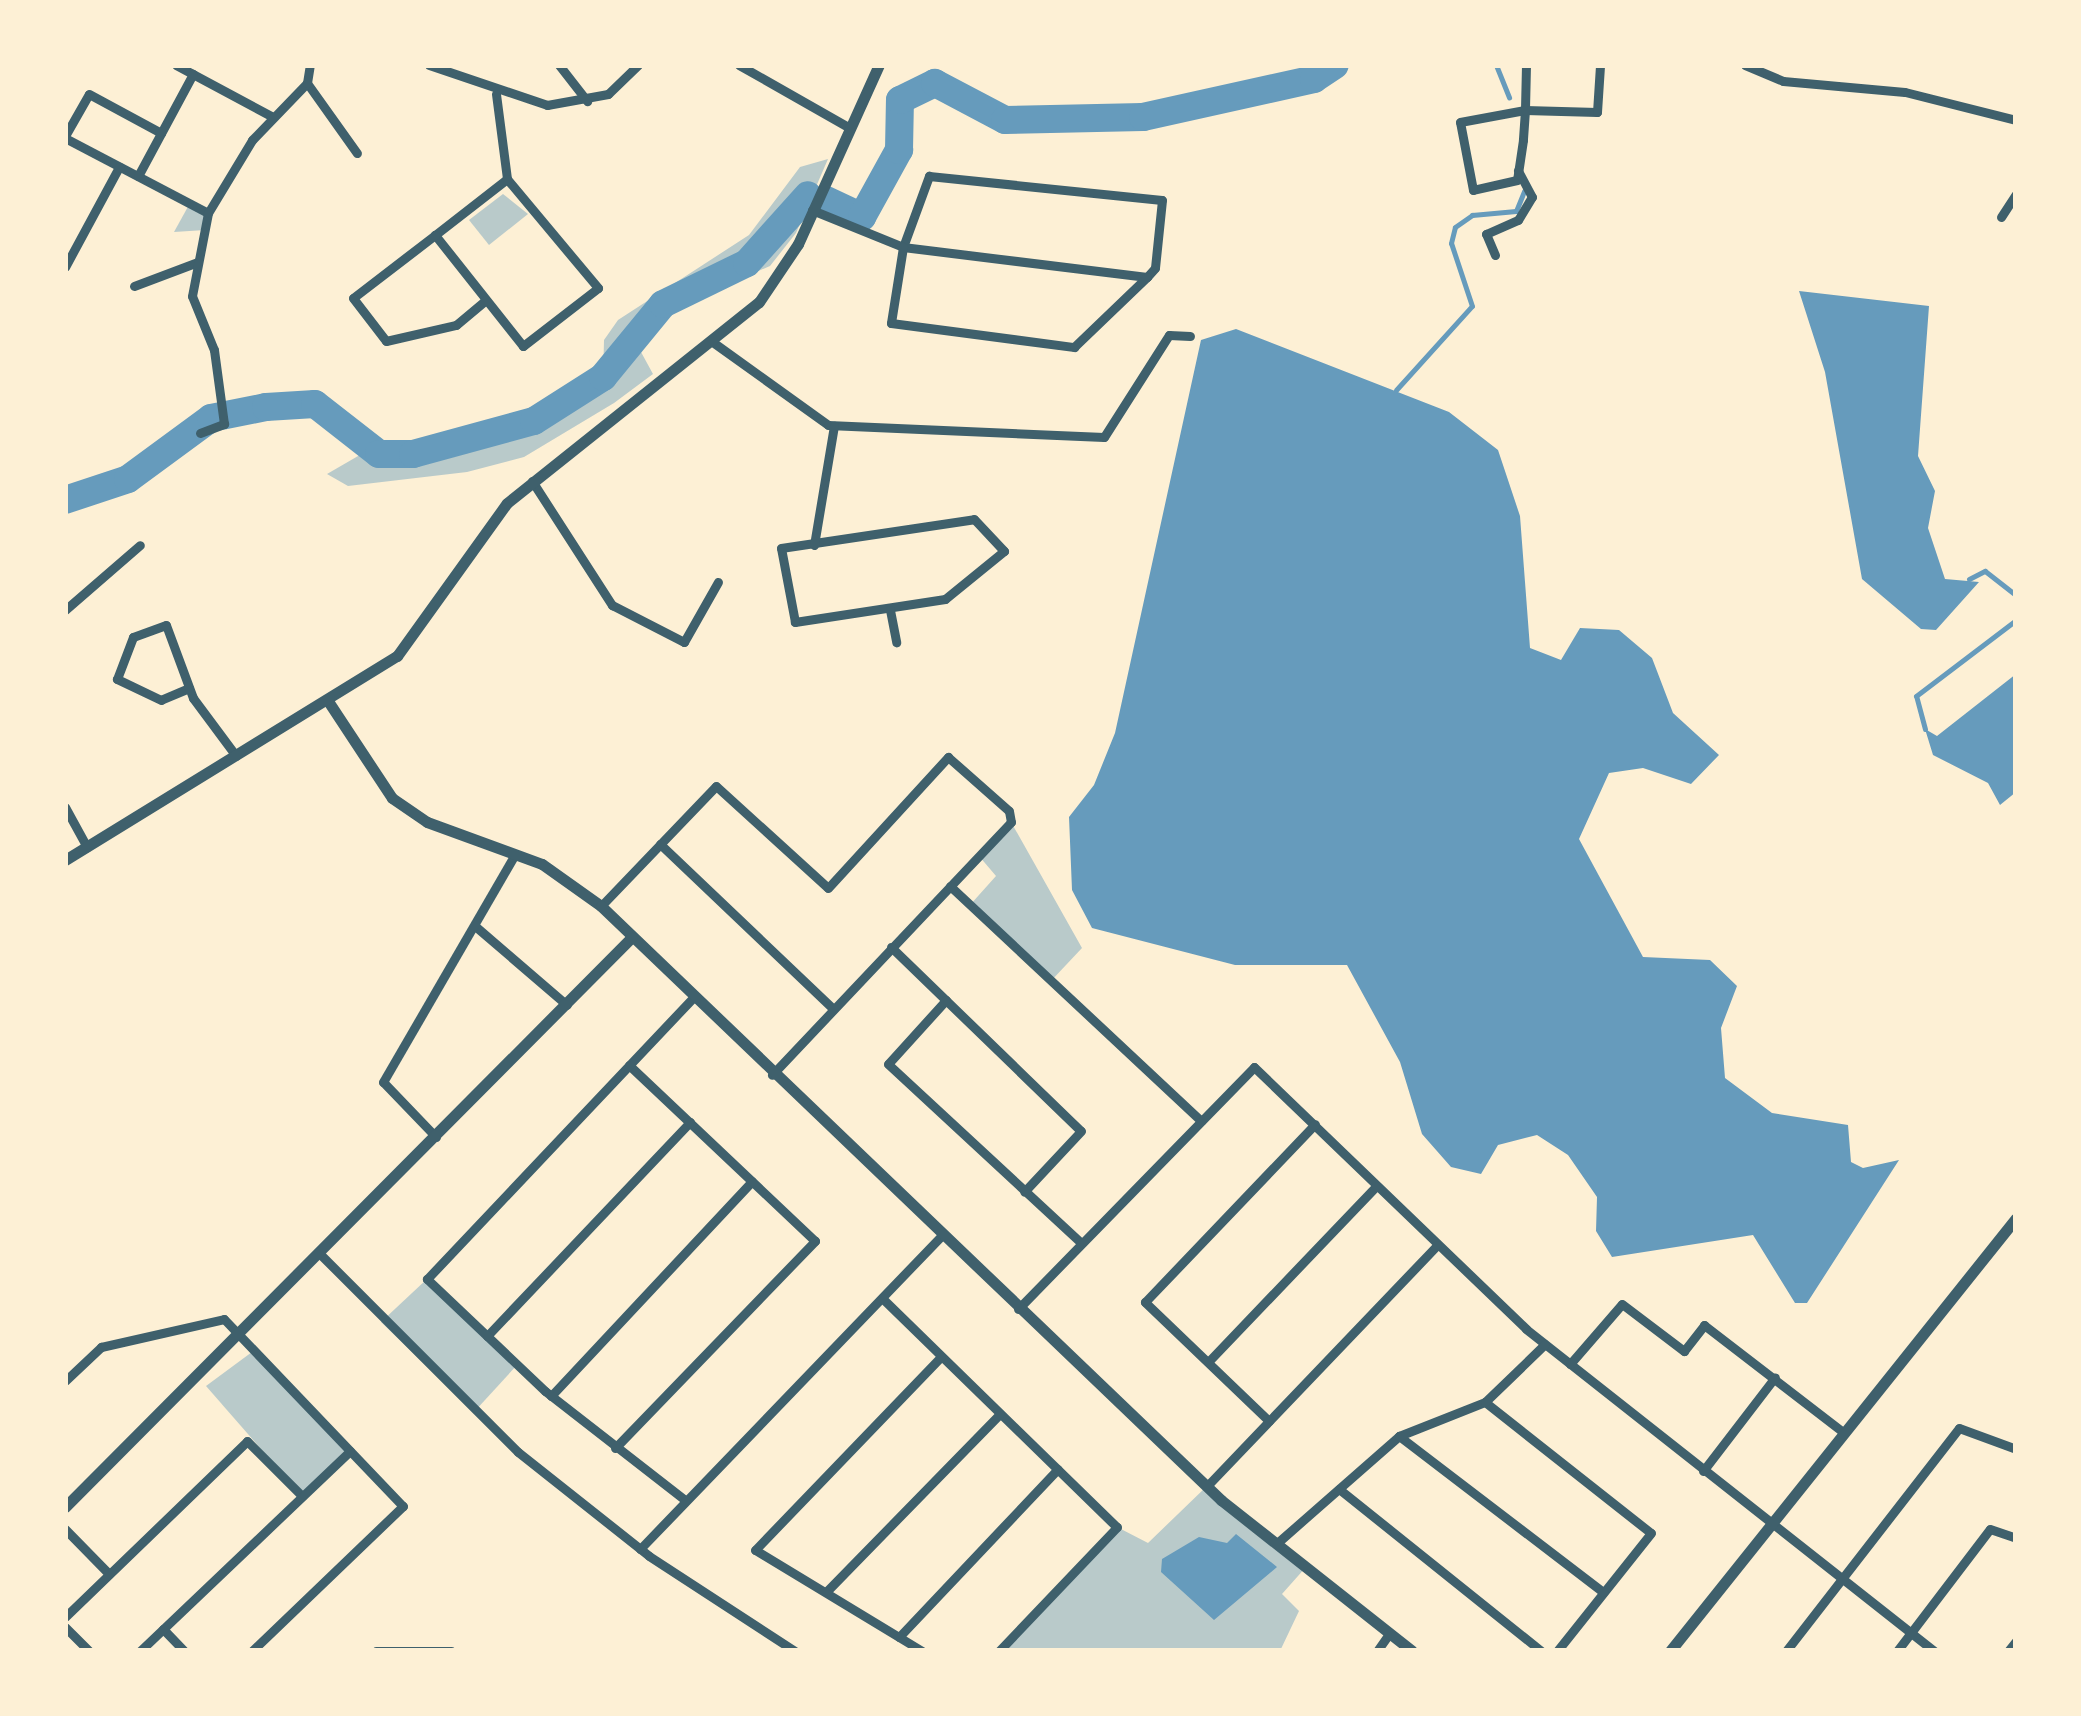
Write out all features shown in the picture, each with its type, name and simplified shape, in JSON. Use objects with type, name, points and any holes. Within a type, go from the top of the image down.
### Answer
[{"type":"street","points":[[176,65],[273,117]]},
{"type":"street","points":[[200,433],[224,424],[214,350],[192,296],[208,213],[273,117],[307,84],[310,65]]},
{"type":"street","points":[[429,65],[496,94],[547,105],[587,100],[638,65]]},
{"type":"street","points":[[559,65],[587,100]]},
{"type":"street","points":[[740,65],[850,128]]},
{"type":"street","points":[[65,860],[397,656],[532,481],[714,343],[780,276],[879,65]]},
{"type":"street","points":[[1526,65],[1525,110],[1516,180],[1473,190],[1460,122],[1525,110],[1597,112],[1600,65]]},
{"type":"street","points":[[1749,66],[2016,120]]},
{"type":"street","points":[[138,176],[193,74]]},
{"type":"street","points":[[307,84],[357,153]]},
{"type":"street","points":[[161,133],[89,94],[65,137],[208,213]]},
{"type":"street","points":[[435,236],[523,346],[598,288],[506,179],[496,94]]},
{"type":"street","points":[[65,267],[119,167]]},
{"type":"street","points":[[1495,255],[1486,234],[1518,220],[1532,196],[1518,170]]},
{"type":"street","points":[[929,176],[1162,200],[1147,277],[1074,347],[891,323],[903,247],[929,176]]},
{"type":"street","points":[[486,300],[456,325],[386,341],[354,298],[506,179]]},
{"type":"street","points":[[2001,217],[2016,194]]},
{"type":"street","points":[[812,210],[903,247],[1147,277]]},
{"type":"street","points":[[134,286],[198,262]]},
{"type":"street","points":[[714,343],[834,426],[1104,437],[1169,335],[1190,336]]},
{"type":"street","points":[[814,545],[834,426]]},
{"type":"street","points":[[532,481],[612,605],[684,642],[718,582]]},
{"type":"street","points":[[974,519],[1004,550],[945,599],[795,622],[781,548],[814,545],[974,519]]},
{"type":"street","points":[[65,610],[140,545]]},
{"type":"street","points":[[890,610],[896,642]]},
{"type":"street","points":[[189,688],[161,700],[117,679],[133,637],[166,625],[189,688],[236,756]]},
{"type":"street","points":[[328,701],[392,798],[514,856],[601,906],[772,1075],[1207,1486],[1412,1651]]},
{"type":"street","points":[[601,906],[716,786],[828,888],[948,757],[1011,822],[772,1075]]},
{"type":"street","points":[[65,807],[87,847]]},
{"type":"street","points":[[660,844],[833,1009]]},
{"type":"street","points":[[437,1138],[384,1082],[514,856]]},
{"type":"street","points":[[950,886],[1202,1121]]},
{"type":"street","points":[[475,926],[566,1005]]},
{"type":"street","points":[[65,1507],[322,1256],[631,938]]},
{"type":"street","points":[[891,947],[1081,1131],[1024,1192]]},
{"type":"street","points":[[685,1500],[551,1396],[427,1279],[693,998]]},
{"type":"street","points":[[946,1000],[888,1064],[1081,1243]]},
{"type":"street","points":[[615,1448],[814,1241],[630,1064]]},
{"type":"street","points":[[1018,1309],[1254,1067],[1544,1344],[1934,1651]]},
{"type":"street","points":[[487,1336],[690,1122]]},
{"type":"street","points":[[1269,1420],[1146,1302],[1316,1124]]},
{"type":"street","points":[[551,1396],[752,1181]]},
{"type":"street","points":[[1208,1360],[1376,1186]]},
{"type":"street","points":[[1670,1651],[2016,1218]]},
{"type":"street","points":[[640,1549],[942,1235]]},
{"type":"street","points":[[1207,1486],[1437,1245]]},
{"type":"street","points":[[322,1256],[474,1412],[640,1549],[796,1651]]},
{"type":"street","points":[[882,1298],[1117,1527],[999,1651]]},
{"type":"street","points":[[1570,1364],[1622,1304],[1684,1351],[1704,1325],[1844,1433]]},
{"type":"street","points":[[65,1381],[101,1347],[199,1320],[224,1319],[403,1506],[252,1651]]},
{"type":"street","points":[[1276,1544],[1399,1436],[1484,1402],[1544,1344]]},
{"type":"street","points":[[922,1651],[755,1550],[942,1357]]},
{"type":"street","points":[[1703,1471],[1775,1378]]},
{"type":"street","points":[[1484,1402],[1651,1532],[1557,1651]]},
{"type":"street","points":[[826,1592],[1000,1414]]},
{"type":"street","points":[[1786,1651],[1959,1428],[2016,1449]]},
{"type":"street","points":[[1399,1436],[1603,1592]]},
{"type":"street","points":[[65,1616],[247,1441],[302,1496]]},
{"type":"street","points":[[140,1651],[350,1450]]},
{"type":"street","points":[[900,1637],[1058,1469]]},
{"type":"street","points":[[1339,1489],[1541,1651]]},
{"type":"street","points":[[65,1529],[110,1574]]},
{"type":"street","points":[[1897,1651],[1990,1529],[2016,1538]]},
{"type":"street","points":[[65,1627],[89,1651]]},
{"type":"street","points":[[163,1629],[184,1651]]},
{"type":"street","points":[[1378,1651],[1389,1634]]},
{"type":"street","points":[[2008,1651],[2016,1640]]},
{"type":"street","points":[[377,1651],[451,1651]]},
{"type":"shaded area","points":[[828,159],[796,233],[770,266],[662,313],[641,352],[653,374],[614,403],[524,457],[467,472],[348,486],[327,474],[365,452],[416,458],[492,439],[577,402],[603,381],[604,340],[618,320],[749,235],[800,167]]},
{"type":"shaded area","points":[[503,194],[528,214],[489,245],[469,220]]},
{"type":"shaded area","points":[[190,203],[208,213],[205,230],[174,232]]},
{"type":"shaded area","points":[[1011,822],[1082,948],[1050,982],[970,905],[996,876],[979,856]]},
{"type":"shaded area","points":[[427,1279],[517,1365],[474,1412],[381,1322]]},
{"type":"shaded area","points":[[252,1352],[350,1451],[302,1496],[206,1386]]},
{"type":"shaded area","points":[[1207,1486],[1306,1567],[1282,1594],[1299,1611],[1280,1651],[999,1651],[1117,1527],[1148,1543]]},
{"type":"water","points":[[1799,291],[1929,306],[1918,456],[1935,491],[1928,528],[1945,579],[1979,582],[1936,630],[1921,629],[1862,579],[1825,372]]},
{"type":"water","points":[[1236,329],[1449,412],[1498,450],[1520,516],[1530,648],[1561,660],[1580,628],[1619,630],[1652,658],[1673,713],[1719,755],[1691,784],[1643,768],[1609,773],[1579,839],[1643,957],[1710,960],[1737,986],[1721,1028],[1725,1078],[1772,1113],[1848,1125],[1851,1162],[1863,1168],[1899,1160],[1807,1303],[1795,1303],[1753,1235],[1612,1257],[1596,1231],[1597,1197],[1568,1155],[1537,1135],[1498,1145],[1481,1174],[1451,1167],[1422,1134],[1400,1062],[1347,965],[1235,965],[1092,928],[1072,890],[1069,817],[1094,785],[1115,733],[1201,340]]},
{"type":"water","points":[[2016,674],[2016,792],[2000,805],[1988,783],[1933,755],[1925,729],[1937,736]]},
{"type":"water","points":[[1236,1534],[1277,1567],[1214,1620],[1161,1572],[1162,1559],[1199,1537],[1227,1543]]},
{"type":"waterway","points":[[826,200],[862,217],[899,150],[900,100],[935,83],[1005,120],[1143,117],[1314,79],[1335,65]]},
{"type":"waterway","points":[[1496,65],[1509,97]]},
{"type":"waterway","points":[[1396,390],[1472,306],[1451,243],[1455,227],[1472,215],[1516,211],[1524,191]]},
{"type":"waterway","points":[[65,500],[128,479],[211,418],[266,407],[315,404],[379,454],[413,454],[534,421],[603,377],[663,304],[747,263],[808,195]]},
{"type":"waterway","points":[[1969,579],[1985,571],[2016,595]]},
{"type":"waterway","points":[[1925,729],[1916,696],[2016,620]]}]
